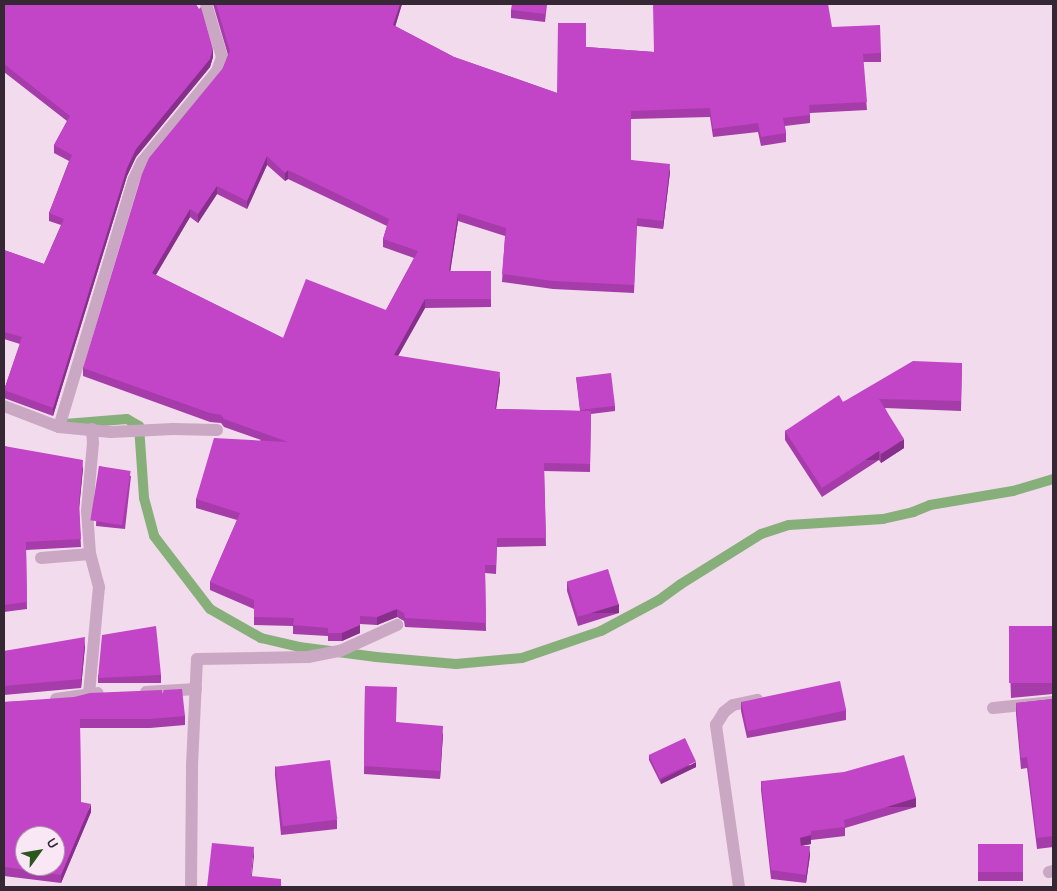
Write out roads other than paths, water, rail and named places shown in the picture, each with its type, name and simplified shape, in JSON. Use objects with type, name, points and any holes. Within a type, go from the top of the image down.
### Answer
[{"type":"street","points":[[59,427],[138,170],[150,150],[217,71],[220,64],[222,57],[206,4]]},
{"type":"street","points":[[4,406],[59,427],[112,432],[216,430]]},
{"type":"street","points":[[89,694],[98,587],[90,554],[87,511],[93,443],[92,429]]},
{"type":"street","points":[[41,558],[90,554]]},
{"type":"street","points":[[191,887],[197,659],[308,657],[340,651],[397,625]]},
{"type":"street","points":[[135,692],[196,689]]},
{"type":"street","points":[[43,700],[108,693]]},
{"type":"street","points":[[740,887],[716,725],[724,712],[733,705],[768,697]]},
{"type":"street","points":[[993,708],[1053,702]]},
{"type":"waterway","points":[[65,424],[127,419],[139,426],[144,498],[154,536],[210,609],[261,638],[299,647],[376,657],[456,664],[522,658],[601,631],[659,600],[761,534],[789,525],[883,519],[913,512],[930,505],[1013,491],[1053,479]]}]
